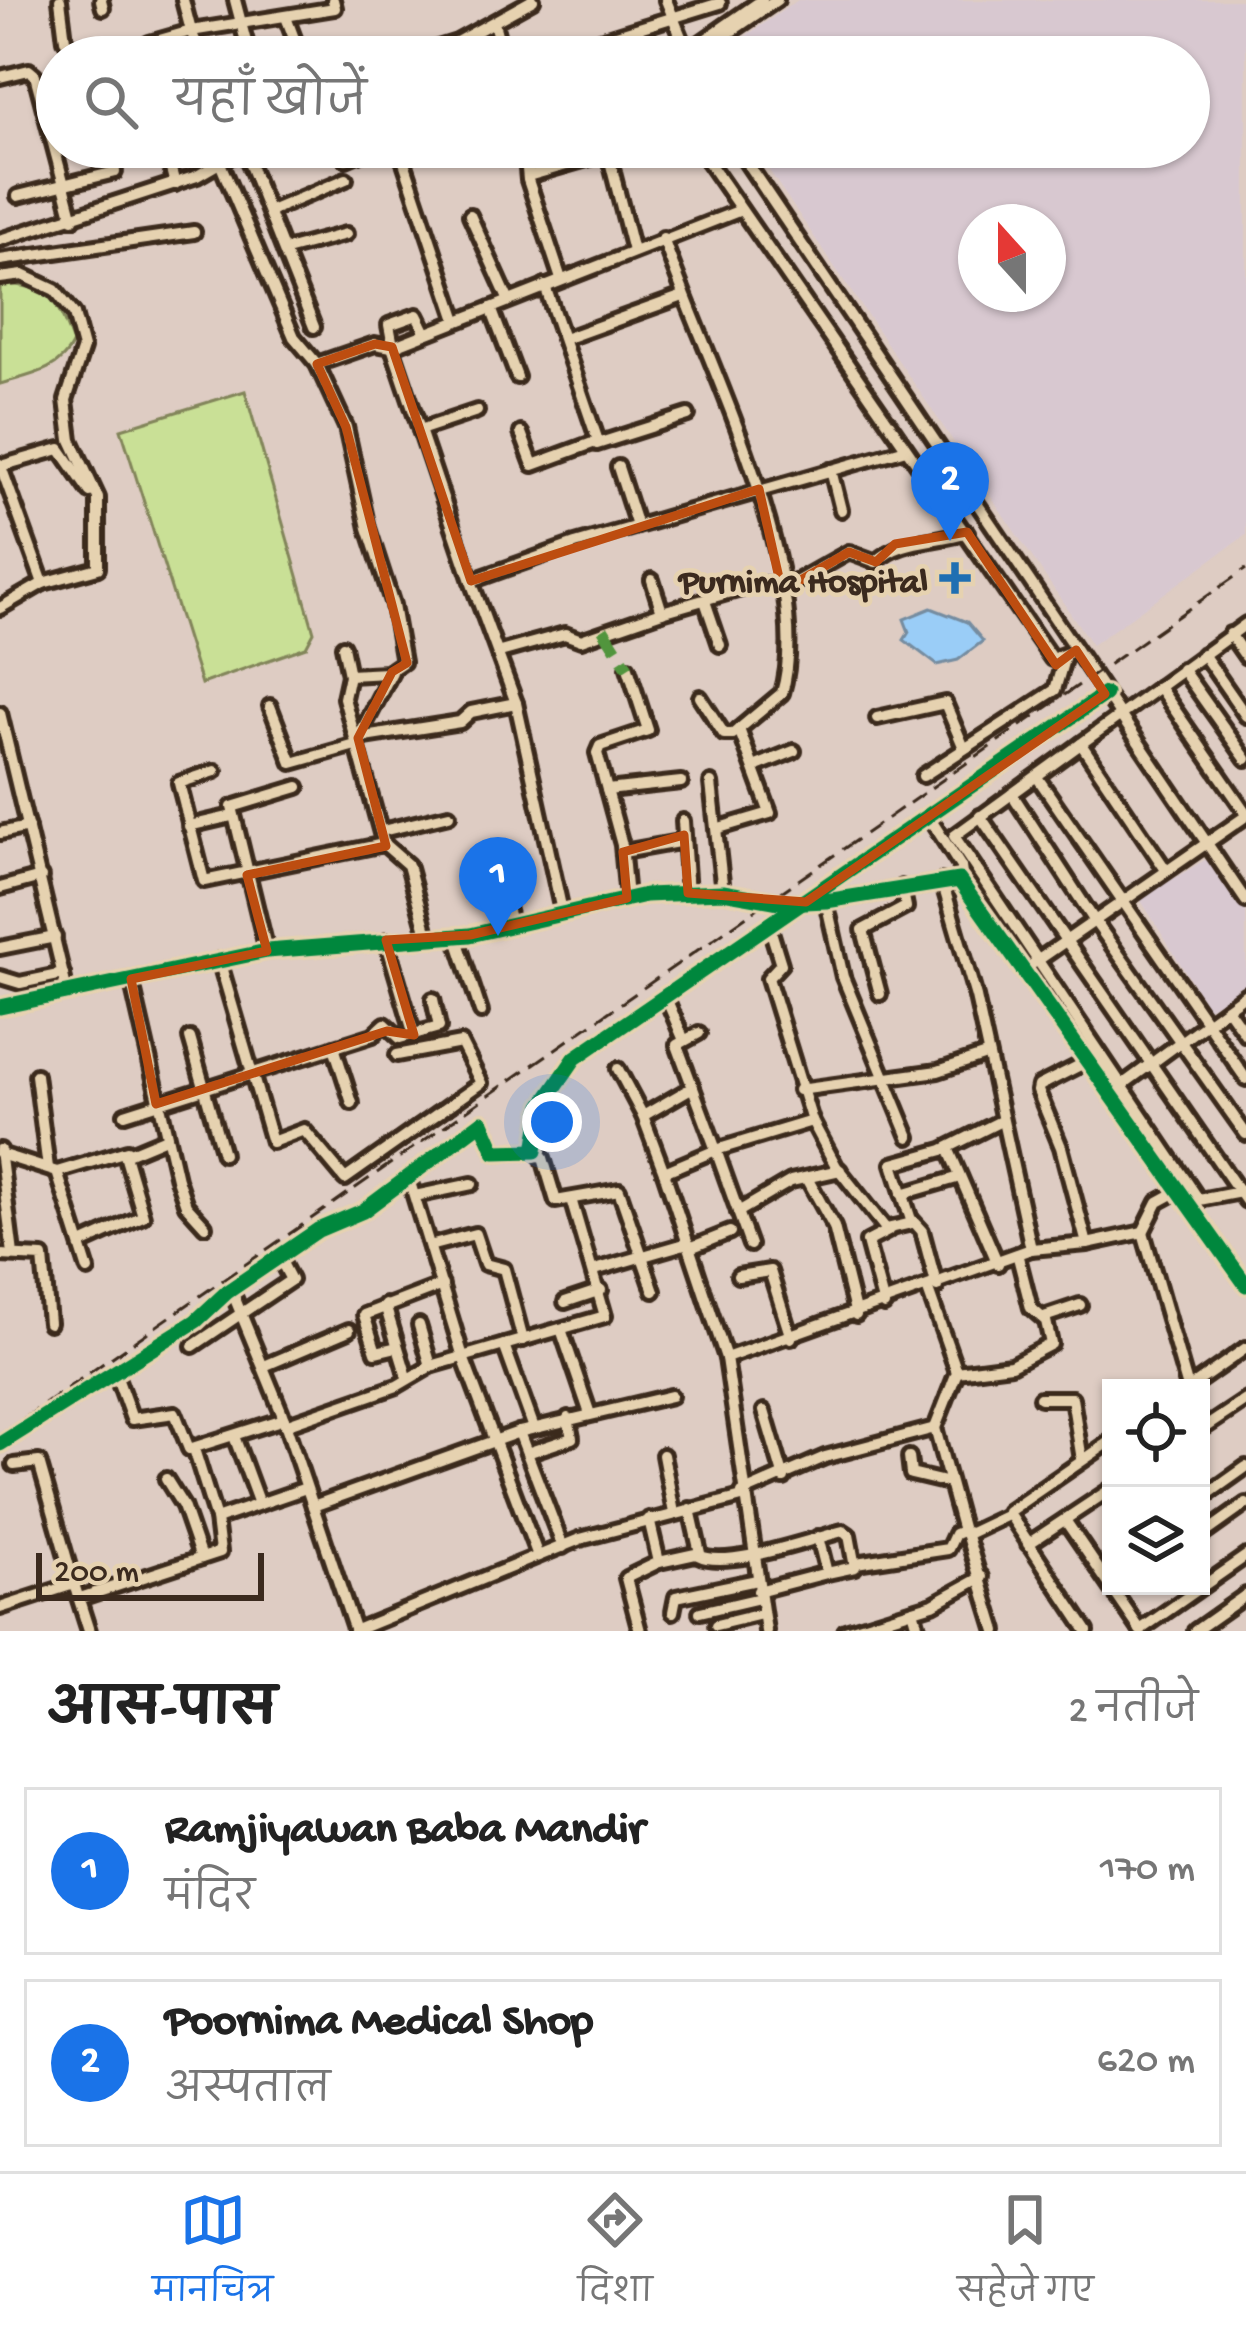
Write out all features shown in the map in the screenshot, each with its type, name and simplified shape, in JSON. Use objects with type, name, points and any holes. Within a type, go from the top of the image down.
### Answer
[{"type":"street","points":[[60,0],[64,36]]},
{"type":"street","points":[[183,0],[193,36]]},
{"type":"street","points":[[235,0],[245,36]]},
{"type":"street","points":[[293,0],[296,36]]},
{"type":"street","points":[[176,36],[335,8],[333,0]]},
{"type":"street","points":[[462,36],[533,0]]},
{"type":"street","points":[[666,0],[680,36]]},
{"type":"street","points":[[714,36],[762,0]]},
{"type":"street","points":[[719,36],[777,0]]},
{"type":"street","points":[[608,36],[720,2]]},
{"type":"street","points":[[494,23],[497,36]]},
{"type":"street","points":[[0,77],[29,70],[36,80]]},
{"type":"street","points":[[60,168],[73,219]]},
{"type":"street","points":[[18,196],[115,172],[114,168]]},
{"type":"street","points":[[171,168],[175,184]]},
{"type":"street","points":[[0,240],[73,219],[211,168]]},
{"type":"street","points":[[222,168],[294,337],[317,364],[346,427],[368,528],[394,605],[405,658],[392,672],[358,741]]},
{"type":"street","points":[[254,168],[314,327]]},
{"type":"street","points":[[406,168],[457,320]]},
{"type":"street","points":[[527,168],[561,279]]},
{"type":"street","points":[[528,176],[556,168]]},
{"type":"street","points":[[612,168],[633,251]]},
{"type":"street","points":[[712,168],[1052,659],[1064,659]]},
{"type":"street","points":[[750,168],[1246,902]]},
{"type":"street","points":[[270,211],[346,179]]},
{"type":"street","points":[[317,364],[375,344],[393,346],[741,210]]},
{"type":"street","points":[[470,215],[508,299]]},
{"type":"street","points":[[0,260],[194,232]]},
{"type":"street","points":[[286,250],[346,234]]},
{"type":"street","points":[[663,238],[759,489],[781,584],[787,642],[783,689],[739,730],[724,734],[700,697]]},
{"type":"street","points":[[0,278],[23,275],[56,290],[74,314],[83,348],[68,384],[71,440],[98,503],[98,568],[43,583],[0,608]]},
{"type":"street","points":[[545,286],[597,444]]},
{"type":"street","points":[[564,339],[683,296]]},
{"type":"street","points":[[491,308],[517,377]]},
{"type":"street","points":[[426,333],[419,316],[388,326],[516,703],[562,910]]},
{"type":"street","points":[[420,430],[477,411]]},
{"type":"street","points":[[521,433],[533,465],[688,415]]},
{"type":"street","points":[[43,583],[2,464],[60,449],[98,503]]},
{"type":"street","points":[[471,581],[759,489],[907,449]]},
{"type":"street","points":[[618,466],[637,526]]},
{"type":"street","points":[[831,470],[841,510]]},
{"type":"street","points":[[500,652],[566,634],[581,640],[662,612],[794,583],[849,552],[876,562],[895,544],[937,542],[967,532]]},
{"type":"street","points":[[652,580],[662,612]]},
{"type":"street","points":[[705,601],[720,645]]},
{"type":"street","points":[[980,816],[1244,1196],[1198,1200],[1124,1084],[1034,962],[954,836],[980,816],[1037,777],[1230,634],[1246,624]]},
{"type":"street","points":[[1230,634],[1246,657]]},
{"type":"street","points":[[343,646],[349,675],[344,698],[383,838],[408,865],[428,938]]},
{"type":"street","points":[[923,776],[1054,690],[1064,659],[1076,650]]},
{"type":"street","points":[[1203,654],[1246,716]]},
{"type":"street","points":[[627,898],[623,852],[600,746],[648,730],[628,668]]},
{"type":"street","points":[[1182,669],[1246,759]]},
{"type":"street","points":[[349,675],[392,672]]},
{"type":"street","points":[[1034,962],[1246,815],[1159,687]]},
{"type":"street","points":[[535,1150],[539,1114],[560,1073],[1105,694]]},
{"type":"street","points":[[270,706],[292,763],[358,741],[460,722],[472,712],[516,703]]},
{"type":"street","points":[[877,718],[945,703],[964,748]]},
{"type":"street","points":[[0,713],[67,992]]},
{"type":"street","points":[[719,828],[770,813],[739,730]]},
{"type":"street","points":[[1081,744],[1166,869]]},
{"type":"street","points":[[754,766],[794,751]]},
{"type":"street","points":[[214,771],[180,780],[201,879],[247,874],[383,838],[448,815]]},
{"type":"street","points":[[0,778],[14,775]]},
{"type":"street","points":[[1037,777],[1246,1079]]},
{"type":"street","points":[[607,790],[681,782]]},
{"type":"street","points":[[711,783],[723,892]]},
{"type":"street","points":[[267,950],[232,815],[236,803],[298,787]]},
{"type":"street","points":[[1012,794],[1094,920],[1246,1134]]},
{"type":"street","points":[[189,826],[232,815]]},
{"type":"street","points":[[929,817],[961,867],[963,882],[1246,1285]]},
{"type":"street","points":[[683,821],[688,893]]},
{"type":"street","points":[[0,833],[28,827]]},
{"type":"street","points":[[623,852],[684,841]]},
{"type":"street","points":[[492,852],[512,926]]},
{"type":"street","points":[[0,888],[41,878]]},
{"type":"street","points":[[0,1007],[267,950],[456,936],[627,898],[723,892],[741,899],[826,902],[942,881],[963,882]]},
{"type":"street","points":[[942,881],[1031,1249]]},
{"type":"street","points":[[880,994],[862,930],[906,907],[902,887]]},
{"type":"street","points":[[826,902],[843,977],[909,1137]]},
{"type":"street","points":[[769,925],[781,964],[768,978],[799,1090],[840,1170],[888,1231]]},
{"type":"street","points":[[456,936],[481,1012]]},
{"type":"street","points":[[0,947],[55,937]]},
{"type":"street","points":[[386,940],[415,1035]]},
{"type":"street","points":[[219,960],[272,1142],[304,1130],[345,1180],[481,1084],[461,1042],[397,1055]]},
{"type":"street","points":[[0,977],[20,982],[63,974]]},
{"type":"street","points":[[131,979],[166,1138],[186,1204],[205,1226]]},
{"type":"street","points":[[1112,1093],[1246,994]]},
{"type":"street","points":[[666,998],[683,1038]]},
{"type":"street","points":[[125,1114],[373,1035],[385,1024],[400,1037],[438,1030],[433,999]]},
{"type":"street","points":[[1227,1008],[1246,1035]]},
{"type":"street","points":[[699,1033],[677,1045],[750,1246]]},
{"type":"street","points":[[190,1038],[223,1154]]},
{"type":"street","points":[[334,1047],[352,1103]]},
{"type":"street","points":[[799,1090],[938,1071],[986,1054]]},
{"type":"street","points":[[1087,1244],[1059,1142],[1038,1088],[1090,1060]]},
{"type":"street","points":[[618,1070],[643,1116],[727,1358],[742,1495],[766,1631]]},
{"type":"street","points":[[36,1075],[53,1170],[88,1270]]},
{"type":"street","points":[[643,1116],[693,1087]]},
{"type":"street","points":[[664,1172],[716,1150],[812,1121]]},
{"type":"street","points":[[0,1444],[200,1318],[231,1289],[279,1257],[409,1179],[482,1122],[496,1151],[535,1150],[543,1157],[554,1198],[571,1199],[617,1188],[654,1291]]},
{"type":"street","points":[[996,1631],[935,1428],[957,1372],[922,1232],[912,1220],[893,1164],[948,1148],[999,1122]]},
{"type":"street","points":[[49,1323],[43,1257],[6,1254],[0,1153],[53,1170],[166,1138]]},
{"type":"street","points":[[948,1148],[998,1264]]},
{"type":"street","points":[[81,1244],[143,1216],[127,1151]]},
{"type":"street","points":[[738,1212],[807,1178],[840,1170]]},
{"type":"street","points":[[902,1194],[960,1177]]},
{"type":"street","points":[[807,1178],[836,1231],[856,1315]]},
{"type":"street","points":[[409,1179],[433,1245],[463,1357],[538,1556]]},
{"type":"street","points":[[416,1196],[472,1184]]},
{"type":"street","points":[[1180,1190],[1157,1202],[1143,1232],[1185,1379]]},
{"type":"street","points":[[115,1372],[134,1422],[175,1413],[186,1447],[194,1449],[397,1386],[431,1366],[605,1316],[571,1199]]},
{"type":"street","points":[[884,1305],[867,1239],[909,1226],[912,1220]]},
{"type":"street","points":[[595,1270],[730,1232]]},
{"type":"street","points":[[727,1358],[1018,1258],[1031,1249],[1143,1232]]},
{"type":"street","points":[[433,1245],[475,1234],[485,1264],[504,1270],[523,1340]]},
{"type":"street","points":[[193,1346],[243,1317],[291,1280],[279,1257]]},
{"type":"street","points":[[957,1372],[1010,1365],[1046,1351],[1051,1344],[1044,1317],[1031,1308],[1018,1258]]},
{"type":"street","points":[[738,1276],[770,1271],[791,1338]]},
{"type":"street","points":[[397,1347],[376,1352],[363,1323],[368,1312],[442,1286]]},
{"type":"street","points":[[231,1289],[285,1422],[355,1631],[563,1547],[742,1495],[825,1457],[935,1428]]},
{"type":"street","points":[[565,1302],[601,1291]]},
{"type":"street","points":[[385,1305],[407,1377]]},
{"type":"street","points":[[1044,1317],[1080,1306]]},
{"type":"street","points":[[419,1325],[431,1366]]},
{"type":"street","points":[[561,1328],[590,1414]]},
{"type":"street","points":[[264,1366],[349,1330]]},
{"type":"street","points":[[504,1345],[534,1428]]},
{"type":"street","points":[[1201,1379],[1246,1348]]},
{"type":"street","points":[[314,1506],[519,1432],[671,1396]]},
{"type":"street","points":[[1040,1398],[1072,1398],[1082,1460]]},
{"type":"street","points":[[1210,1424],[1246,1400]]},
{"type":"street","points":[[764,1411],[784,1478]]},
{"type":"street","points":[[527,1454],[572,1438],[568,1418]]},
{"type":"street","points":[[519,1432],[563,1547]]},
{"type":"street","points":[[234,1436],[260,1504]]},
{"type":"street","points":[[700,1612],[758,1590],[849,1570],[856,1563],[949,1549],[955,1534],[1007,1515],[1102,1447]]},
{"type":"street","points":[[80,1598],[222,1549],[194,1449]]},
{"type":"street","points":[[663,1455],[674,1513]]},
{"type":"street","points":[[909,1456],[911,1474],[950,1483]]},
{"type":"street","points":[[14,1465],[39,1462],[89,1631]]},
{"type":"street","points":[[1210,1493],[1246,1467]]},
{"type":"street","points":[[166,1479],[183,1506],[201,1558]]},
{"type":"street","points":[[215,1519],[306,1488]]},
{"type":"street","points":[[1028,1544],[1102,1495]]},
{"type":"street","points":[[1210,1530],[1246,1504]]},
{"type":"street","points":[[690,1509],[698,1555]]},
{"type":"street","points":[[1007,1515],[1087,1631]]},
{"type":"street","points":[[649,1519],[659,1562]]},
{"type":"street","points":[[1065,1520],[1102,1575]]},
{"type":"street","points":[[640,1631],[626,1574],[659,1562],[698,1555],[706,1560],[752,1554],[847,1532],[856,1563]]},
{"type":"street","points":[[818,1537],[826,1573]]},
{"type":"street","points":[[1115,1595],[1141,1630],[1246,1556]]},
{"type":"street","points":[[845,1631],[913,1610],[982,1577]]},
{"type":"street","points":[[0,1608],[74,1584]]},
{"type":"street","points":[[673,1612],[676,1597],[758,1590]]},
{"type":"street","points":[[1195,1631],[1246,1595]]},
{"type":"street","points":[[913,1610],[919,1631]]},
{"type":"street","points":[[716,1625],[762,1614]]},
{"type":"highlighted area","points":[[375,344],[392,347],[471,581],[759,489],[782,591],[849,552],[876,562],[895,544],[967,532],[1056,665],[1076,650],[1105,694],[806,902],[688,893],[684,835],[623,852],[627,898],[470,935],[386,940],[414,1035],[387,1031],[156,1104],[131,979],[267,951],[247,875],[386,846],[358,738],[392,672],[407,663],[346,427],[317,364]]},
{"type":"shaded area","points":[[798,0],[1246,0],[1246,535],[1092,645],[767,168],[1210,168],[1210,36],[746,36]]},
{"type":"shaded area","points":[[1208,858],[1246,910],[1246,988],[1208,1008],[1140,899]]},
{"type":"green space","points":[[0,284],[30,288],[49,297],[73,343],[51,366],[0,384]]},
{"type":"green space","points":[[245,391],[314,632],[306,647],[201,684],[121,429]]},
{"type":"water","points":[[931,608],[967,622],[983,641],[958,660],[937,665],[904,640],[909,632],[904,619]]},
{"type":"railway","points":[[0,1435],[1246,569]]},
{"type":"marked path","points":[[603,629],[628,668]]},
{"type":"cycle path","points":[[0,1444],[196,1321],[227,1292],[318,1230],[363,1211],[482,1122],[495,1152],[535,1151],[542,1106],[575,1058],[1105,694]]},
{"type":"cycle path","points":[[0,1007],[267,951],[470,935],[645,895],[723,892],[785,903],[959,880],[1246,1285]]},
{"type":"place","name":"Poornima Medical Shop","points":[[950,541]]},
{"type":"place","name":"Purnima Hospital","points":[[955,578]]},
{"type":"place","name":"Ramjiyawan Baba Mandir","points":[[498,936]]}]
